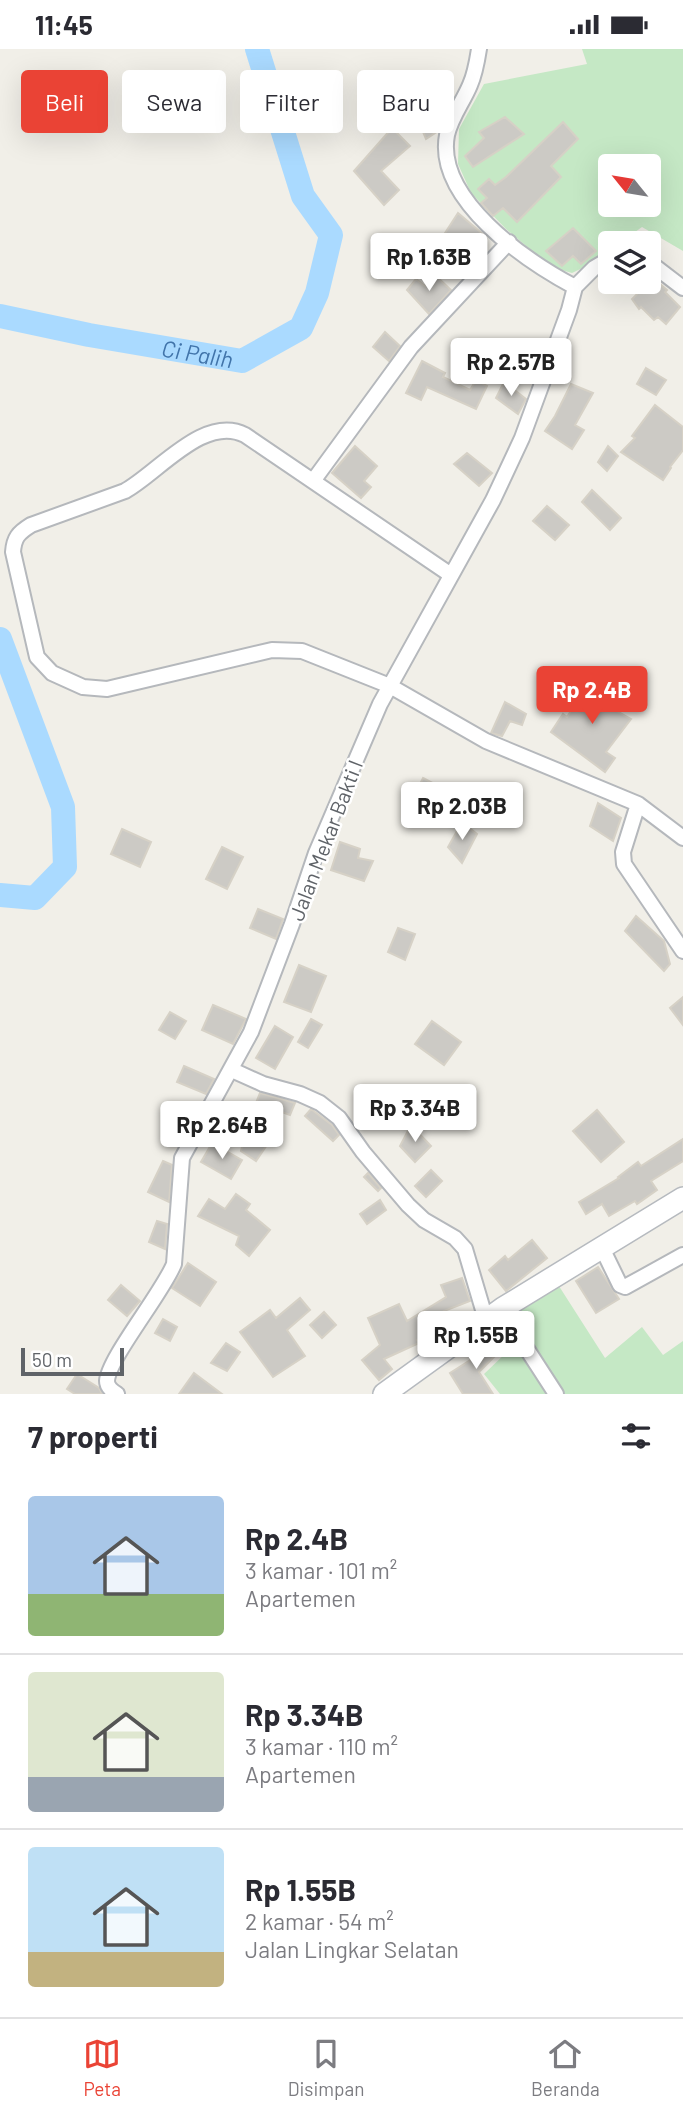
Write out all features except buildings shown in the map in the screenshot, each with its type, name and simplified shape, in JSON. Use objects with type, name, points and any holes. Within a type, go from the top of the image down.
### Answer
[{"type":"street","points":[[480,49],[475,71],[448,133],[448,168],[471,207],[544,271],[575,287],[598,266]]},
{"type":"street","points":[[313,481],[411,347],[509,242]]},
{"type":"street","points":[[661,271],[683,288]]},
{"type":"street","name":"Jalan Mekar Bakti I","points":[[117,1394],[110,1389],[107,1381],[111,1370],[167,1281],[174,1264],[182,1158],[251,1032],[316,853],[366,734],[493,500],[522,437],[575,287]]},
{"type":"street","points":[[451,575],[245,435],[225,429],[215,431],[181,448],[139,483],[125,491],[19,532],[13,552],[37,657],[52,673],[90,689],[107,689],[271,650],[302,651],[390,686],[486,741],[638,804],[683,838]]},
{"type":"street","points":[[638,804],[623,852],[624,864],[683,951]]},
{"type":"street","points":[[232,1070],[263,1084],[300,1094],[320,1103],[339,1118],[363,1152],[408,1205],[424,1220],[455,1238],[465,1249],[494,1314],[512,1326],[556,1394]]},
{"type":"street","points":[[392,1391],[494,1314],[683,1198]]},
{"type":"street","points":[[601,1248],[620,1285],[625,1287],[683,1255]]},
{"type":"green space","points":[[582,49],[683,49],[683,251],[661,238],[661,231],[649,231],[642,227],[636,231],[598,231],[598,260],[572,273],[551,267],[506,229],[471,193],[458,164],[459,129],[484,84],[587,64]]},
{"type":"green space","points":[[557,1283],[605,1358],[642,1327],[663,1355],[683,1341],[683,1394],[500,1394],[484,1374],[508,1351],[488,1328]]},
{"type":"waterway","name":"Ci Palih","points":[[0,316],[89,335],[242,361],[301,328],[317,293],[331,235],[303,196],[257,49]]},
{"type":"waterway","name":"Ci Palih","points":[[0,639],[63,807],[65,867],[35,898],[0,895]]}]
